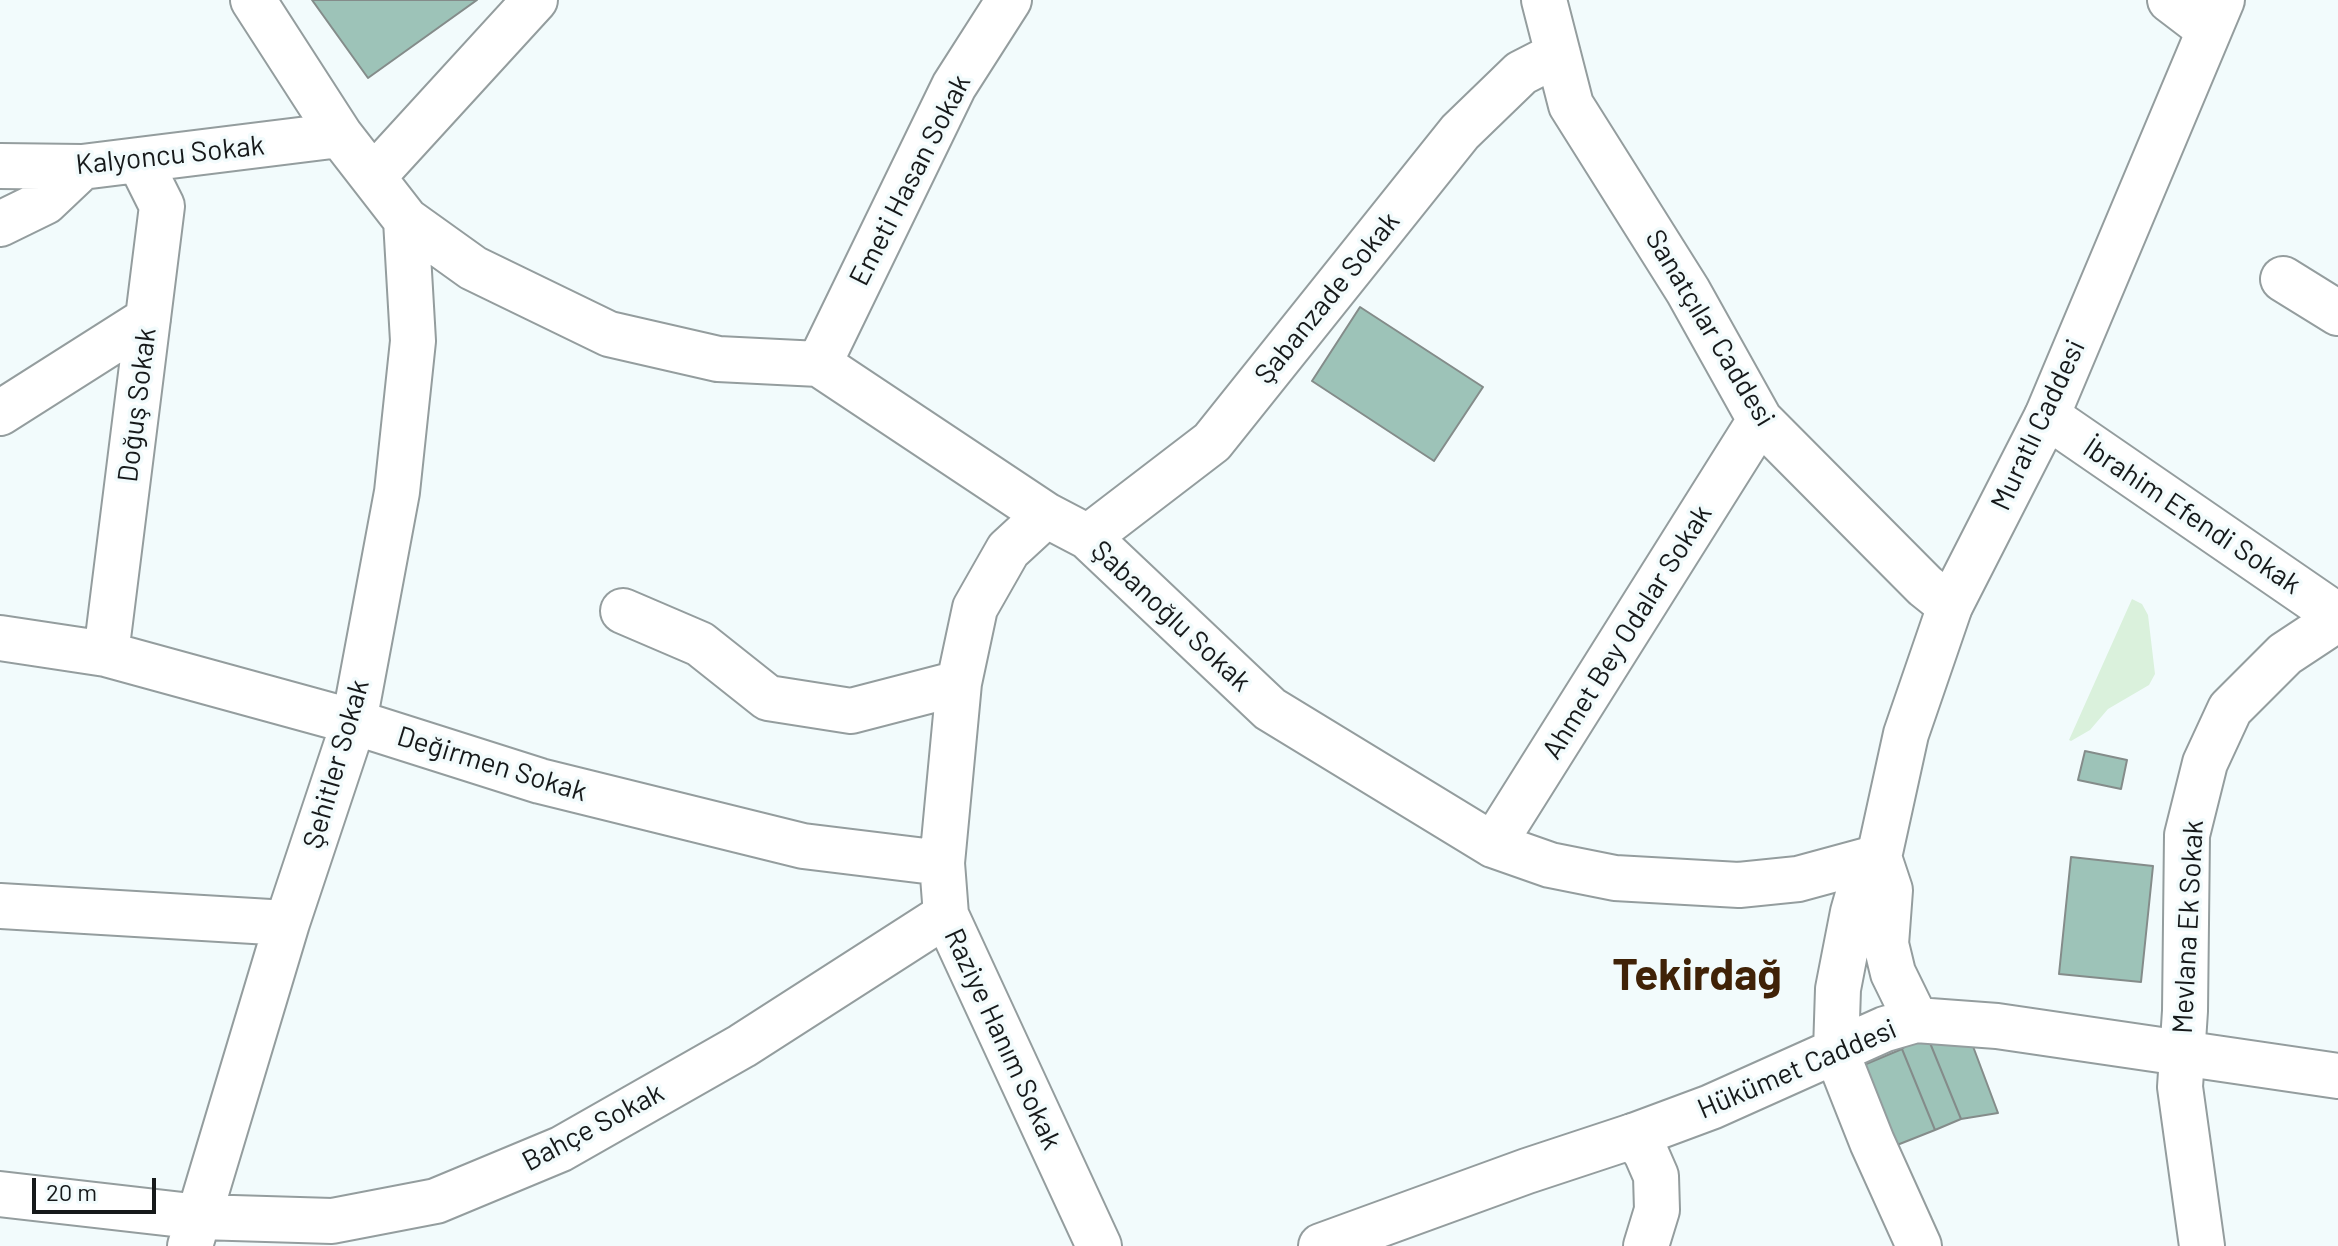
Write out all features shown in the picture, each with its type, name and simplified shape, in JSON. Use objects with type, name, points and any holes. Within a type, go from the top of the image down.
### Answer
[{"type":"street","points":[[253,0],[340,135],[406,220],[473,268],[609,334],[718,359],[819,364]]},
{"type":"street","points":[[373,177],[535,0]]},
{"type":"street","name":"Emeti Hasan Sokak","points":[[819,364],[954,86],[1009,0]]},
{"type":"street","name":"Sanatçılar Caddesi","points":[[1544,0],[1571,105],[1688,291],[1760,420],[1925,586],[1950,606]]},
{"type":"street","points":[[2170,0],[2215,14]]},
{"type":"street","name":"Muratlı Caddesi","points":[[1836,1051],[1838,989],[1844,950],[1861,884],[1879,857],[1906,734],[1950,606],[2047,416],[2215,14]]},
{"type":"street","name":"Şabanzade Sokak","points":[[1088,537],[1212,442],[1460,132],[1521,73],[1558,54]]},
{"type":"street","name":"Kalyoncu Sokak","points":[[0,166],[82,167],[340,135]]},
{"type":"street","name":"Doğuş Sokak","points":[[106,654],[162,206],[139,160]]},
{"type":"street","points":[[0,224],[45,202],[82,167]]},
{"type":"street","name":"Şehitler Sokak","points":[[195,1232],[287,923],[354,722],[399,477],[413,341],[406,220]]},
{"type":"street","points":[[2283,279],[2338,313]]},
{"type":"street","points":[[0,413],[148,319]]},
{"type":"street","name":"Şabanoğlu Sokak","points":[[819,364],[1046,515],[1088,537],[1270,709],[1493,845],[1550,865],[1615,878],[1739,885],[1798,879],[1879,857]]},
{"type":"street","name":"İbrahim Efendi Sokak","points":[[2047,416],[2338,618]]},
{"type":"street","name":"Ahmet Bey Odalar Sokak","points":[[1493,845],[1760,420]]},
{"type":"street","name":"Raziye Hanım Sokak","points":[[1046,515],[1008,550],[975,608],[959,683],[942,863],[946,915],[1099,1246]]},
{"type":"street","points":[[623,611],[700,644],[768,698],[851,711],[959,683]]},
{"type":"street","name":"Mevlana Ek Sokak","points":[[2165,1050],[2185,1011],[2187,835],[2205,763],[2230,709],[2285,654],[2338,618]]},
{"type":"street","name":"Değirmen Sokak","points":[[0,638],[106,654],[354,722],[540,781],[803,846],[942,863]]},
{"type":"street","name":"Muratlı Caddesi","points":[[1879,857],[1890,890],[1886,944],[1893,973],[1916,1020]]},
{"type":"street","points":[[0,906],[287,923]]},
{"type":"street","name":"Bahçe Sokak","points":[[0,1194],[195,1232],[332,1221],[436,1201],[561,1149],[742,1046],[946,915]]},
{"type":"street","name":"Hükümet Caddesi","points":[[1321,1246],[1711,1107],[1885,1029],[1916,1020],[1997,1026],[2338,1076]]},
{"type":"street","points":[[2165,1050],[2152,1089],[2174,1246]]},
{"type":"street","points":[[2165,1050],[2180,1087],[2202,1246]]},
{"type":"street","points":[[1836,1051],[1872,1142],[1919,1246]]},
{"type":"street","points":[[1633,1136],[1646,1153],[1656,1176],[1657,1210],[1646,1246]]},
{"type":"green space","points":[[2132,599],[2142,604],[2148,615],[2155,674],[2149,685],[2108,709],[2090,730],[2071,741],[2069,740]]},
{"type":"building","points":[[312,0],[477,0],[368,78]]},
{"type":"building","points":[[1360,307],[1483,387],[1434,461],[1312,381]]},
{"type":"building","points":[[2085,751],[2127,760],[2121,789],[2078,780]]},
{"type":"building","points":[[2071,857],[2153,866],[2141,982],[2059,974]]},
{"type":"building","points":[[1928,1038],[1971,1041],[1998,1113],[1961,1119]]},
{"type":"building","points":[[1928,1038],[1961,1119],[1935,1130],[1902,1049],[1914,1039]]},
{"type":"building","points":[[1902,1049],[1935,1130],[1892,1147],[1859,1067]]},
{"type":"district","name":"Tekirdağ","points":[[1697,975]]}]
